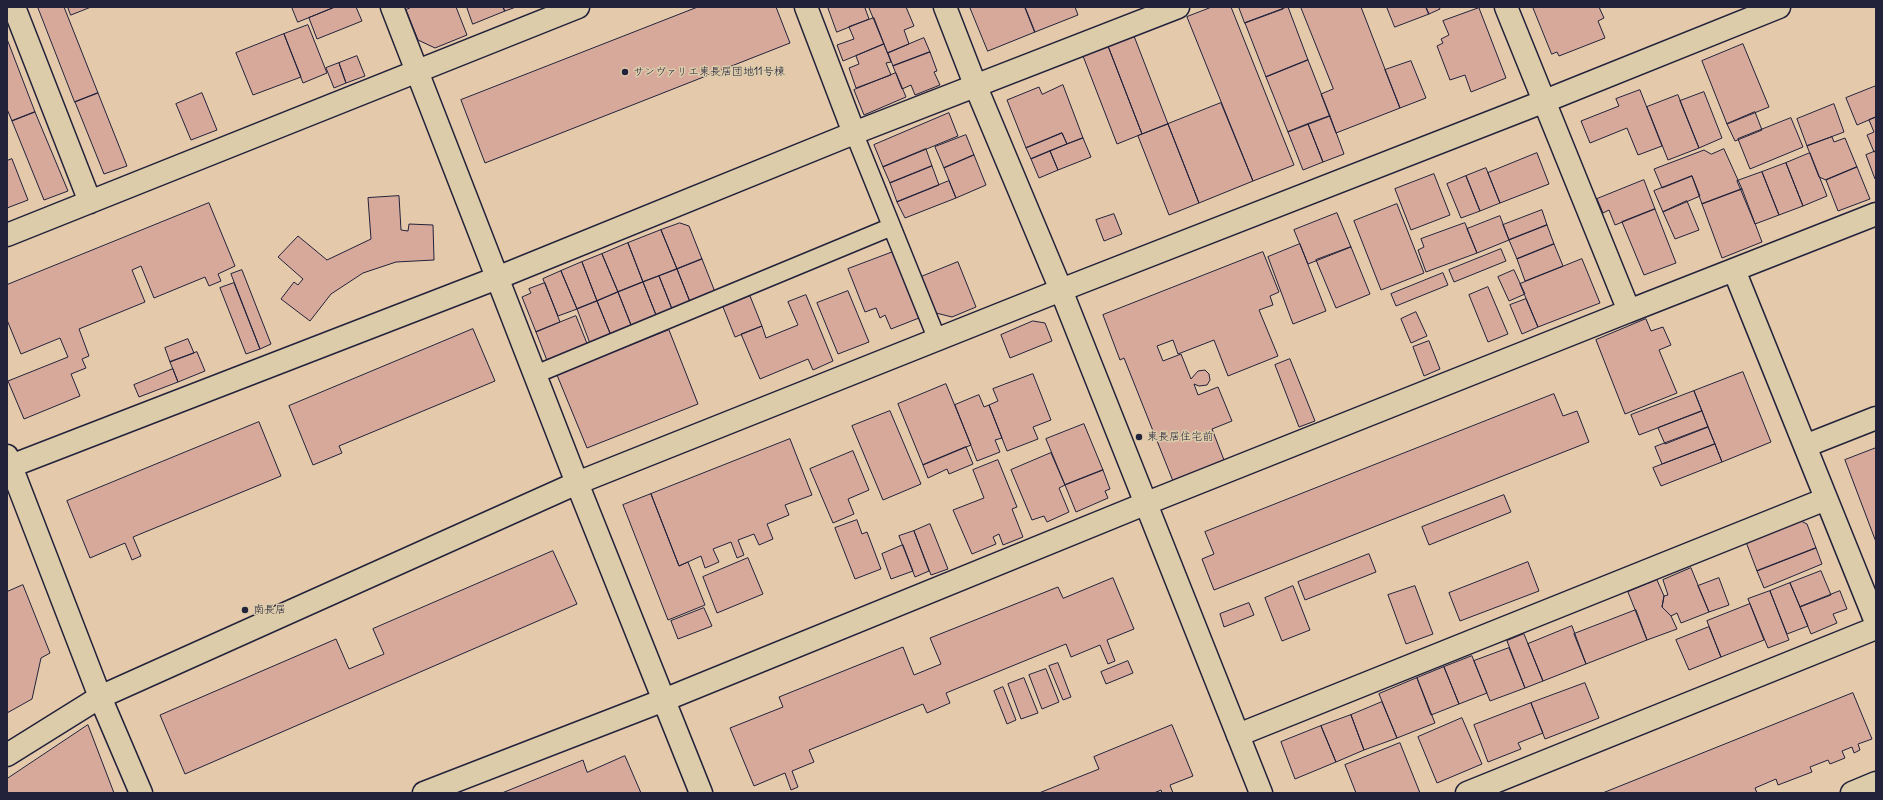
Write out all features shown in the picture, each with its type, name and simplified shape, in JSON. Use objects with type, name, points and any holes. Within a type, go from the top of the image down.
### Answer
[{"type":"street","points":[[14,7],[90,202]]},
{"type":"street","points":[[392,7],[534,374],[701,793]]},
{"type":"street","points":[[7,235],[578,7]]},
{"type":"street","points":[[806,7],[854,133]]},
{"type":"street","points":[[945,7],[976,87],[1061,290],[1147,503],[1261,793]]},
{"type":"street","points":[[141,793],[100,697],[9,461],[497,278],[854,133],[976,87],[1178,7]]},
{"type":"street","points":[[1506,7],[1629,311]]},
{"type":"street","points":[[7,755],[100,697],[577,483],[1061,290],[1545,101],[1779,7]]},
{"type":"street","points":[[424,793],[664,700],[1147,503],[1876,214]]},
{"type":"street","points":[[1734,270],[1876,622]]},
{"type":"street","points":[[1805,446],[1876,418]]},
{"type":"street","points":[[1238,735],[1826,499]]},
{"type":"street","points":[[1467,793],[1876,628]]},
{"type":"street","points":[[1852,793],[1876,783]]},
{"type":"lane","points":[[854,133],[891,227],[938,339]]},
{"type":"lane","points":[[534,374],[891,227]]},
{"type":"building","points":[[38,7],[64,7],[98,93],[75,102]]},
{"type":"building","points":[[68,7],[91,7],[71,15]]},
{"type":"building","points":[[292,7],[335,7],[298,22]]},
{"type":"building","points":[[335,7],[356,7],[362,21],[317,39],[309,18]]},
{"type":"building","points":[[412,7],[456,7],[467,35],[435,48],[418,40],[406,10]]},
{"type":"building","points":[[467,7],[503,7],[505,11],[473,24]]},
{"type":"building","points":[[503,7],[516,7],[505,11]]},
{"type":"building","name":"サンヴァリエ東長居団地11号棟","points":[[698,7],[776,7],[790,43],[485,163],[461,100]]},
{"type":"building","points":[[828,7],[867,7],[865,8],[869,19],[837,32]]},
{"type":"building","points":[[869,7],[906,7],[914,26],[904,30],[909,44],[888,53]]},
{"type":"building","points":[[970,7],[1025,7],[1035,32],[988,51]]},
{"type":"building","points":[[1025,7],[1075,7],[1078,15],[1035,32]]},
{"type":"building","points":[[1212,7],[1231,7],[1294,165],[1253,181],[1187,17]]},
{"type":"building","points":[[1239,7],[1282,7],[1283,9],[1245,23]]},
{"type":"building","points":[[1288,7],[1308,60],[1266,77],[1245,23]]},
{"type":"building","points":[[1301,7],[1361,7],[1400,108],[1336,133],[1321,94],[1333,89]]},
{"type":"building","points":[[1387,7],[1426,7],[1429,14],[1395,27]]},
{"type":"building","points":[[1426,7],[1439,7],[1440,9],[1429,14]]},
{"type":"building","points":[[1533,7],[1599,7],[1604,18],[1598,21],[1605,38],[1559,56],[1557,52],[1552,54]]},
{"type":"building","points":[[1479,8],[1506,78],[1471,92],[1465,75],[1450,80],[1437,46],[1443,43],[1441,39],[1449,35],[1443,21]]},
{"type":"building","points":[[874,18],[884,44],[843,61],[837,45],[854,39],[849,27]]},
{"type":"building","points":[[308,25],[327,73],[303,83],[284,34]]},
{"type":"building","points":[[284,34],[301,77],[253,95],[236,53]]},
{"type":"building","points":[[1134,36],[1168,124],[1142,134],[1108,46]]},
{"type":"building","points":[[924,38],[930,52],[893,66],[888,53]]},
{"type":"building","points":[[7,39],[35,112],[12,121],[7,109]]},
{"type":"building","points":[[884,44],[891,62],[886,63],[891,75],[856,88],[849,68],[859,64],[856,56]]},
{"type":"building","points":[[1743,44],[1769,107],[1727,124],[1702,61]]},
{"type":"building","points":[[1108,46],[1142,134],[1117,144],[1083,56]]},
{"type":"building","points":[[930,52],[937,71],[934,72],[940,85],[915,95],[911,85],[902,89],[893,66]]},
{"type":"building","points":[[357,56],[365,76],[346,83],[339,63]]},
{"type":"building","points":[[1308,60],[1330,116],[1288,132],[1266,77]]},
{"type":"building","points":[[1411,61],[1426,98],[1400,108],[1385,70]]},
{"type":"building","points":[[339,63],[346,83],[334,88],[326,68]]},
{"type":"building","points":[[896,73],[906,97],[864,115],[854,90]]},
{"type":"building","points":[[1063,85],[1083,138],[1067,144],[1062,133],[1026,148],[1007,100],[1039,87],[1042,94]]},
{"type":"building","points":[[1876,86],[1876,117],[1857,125],[1846,98]]},
{"type":"building","points":[[1640,90],[1662,146],[1638,155],[1627,128],[1590,143],[1581,121],[1619,106],[1616,99]]},
{"type":"building","points":[[1704,92],[1722,138],[1699,148],[1680,101]]},
{"type":"building","points":[[98,93],[127,166],[104,174],[75,102]]},
{"type":"building","points":[[202,93],[217,130],[191,140],[176,104]]},
{"type":"building","points":[[1678,95],[1699,148],[1668,160],[1647,107]]},
{"type":"building","points":[[1221,103],[1253,181],[1199,203],[1168,124]]},
{"type":"building","points":[[1834,104],[1844,132],[1807,146],[1797,119]]},
{"type":"building","points":[[35,112],[68,191],[44,200],[12,121]]},
{"type":"building","points":[[1755,112],[1762,130],[1735,141],[1727,124]]},
{"type":"building","points":[[949,113],[958,136],[883,167],[874,145]]},
{"type":"building","points":[[1330,116],[1344,154],[1323,162],[1308,124]]},
{"type":"building","points":[[1876,117],[1876,151],[1874,152],[1867,135],[1874,132],[1869,120]]},
{"type":"building","points":[[1791,118],[1803,147],[1750,169],[1738,139]]},
{"type":"building","points":[[1168,124],[1199,203],[1169,215],[1138,136]]},
{"type":"building","points":[[1308,124],[1323,162],[1303,170],[1288,132]]},
{"type":"building","points":[[1062,133],[1067,144],[1031,159],[1026,148]]},
{"type":"building","points":[[966,135],[974,155],[944,168],[935,147]]},
{"type":"building","points":[[1832,137],[1834,142],[1845,138],[1857,167],[1826,180],[1819,177],[1807,146]]},
{"type":"building","points":[[1083,138],[1091,157],[1058,170],[1050,151]]},
{"type":"building","points":[[926,149],[932,166],[890,183],[883,167]]},
{"type":"building","points":[[1724,149],[1742,189],[1702,204],[1692,176],[1662,188],[1654,169],[1704,150],[1711,154]]},
{"type":"building","points":[[1050,151],[1058,170],[1039,178],[1031,159]]},
{"type":"building","points":[[1876,151],[1876,178],[1875,179],[1866,155]]},
{"type":"building","points":[[1537,153],[1549,184],[1500,203],[1488,173]]},
{"type":"building","points":[[1810,153],[1827,196],[1803,206],[1786,163]]},
{"type":"building","points":[[974,155],[986,185],[956,198],[944,168]]},
{"type":"building","points":[[12,159],[28,200],[7,208],[7,161]]},
{"type":"building","points":[[1786,163],[1803,206],[1779,215],[1762,172]]},
{"type":"building","points":[[932,166],[939,185],[897,202],[890,183]]},
{"type":"building","points":[[1857,167],[1870,199],[1838,211],[1826,180]]},
{"type":"building","points":[[1486,168],[1500,203],[1480,211],[1466,176]]},
{"type":"building","points":[[1762,172],[1779,215],[1755,224],[1737,181]]},
{"type":"building","points":[[1434,174],[1450,215],[1411,230],[1395,189]]},
{"type":"building","points":[[1466,176],[1480,211],[1461,218],[1447,184]]},
{"type":"building","points":[[1692,176],[1700,196],[1663,212],[1654,191]]},
{"type":"building","points":[[1644,180],[1655,209],[1615,225],[1609,210],[1603,213],[1597,199]]},
{"type":"building","points":[[949,181],[956,198],[905,218],[897,202]]},
{"type":"building","points":[[1742,189],[1762,242],[1722,258],[1702,204]]},
{"type":"building","points":[[399,196],[401,230],[408,231],[409,224],[433,225],[434,260],[396,262],[363,273],[331,294],[310,321],[281,299],[294,282],[298,285],[303,279],[278,257],[298,236],[327,260],[371,239],[368,198]]},
{"type":"building","points":[[1687,201],[1699,230],[1675,239],[1663,212]]},
{"type":"building","points":[[209,203],[235,266],[218,274],[221,281],[209,286],[205,277],[154,298],[141,266],[132,270],[145,302],[79,329],[89,356],[82,359],[86,368],[71,374],[80,396],[24,419],[8,381],[68,357],[60,338],[21,354],[7,320],[7,285]]},
{"type":"building","points":[[1397,204],[1424,273],[1381,290],[1354,221]]},
{"type":"building","points":[[1655,209],[1676,263],[1644,275],[1622,222]]},
{"type":"building","points":[[1542,210],[1547,225],[1509,240],[1503,225]]},
{"type":"building","points":[[1337,213],[1351,247],[1308,264],[1294,230]]},
{"type":"building","points":[[1114,214],[1122,234],[1104,241],[1096,220]]},
{"type":"building","points":[[1500,216],[1509,240],[1477,253],[1467,229]]},
{"type":"building","points":[[680,223],[689,226],[702,259],[677,269],[661,230]]},
{"type":"building","points":[[1465,223],[1477,253],[1426,272],[1418,250],[1424,247],[1421,239]]},
{"type":"building","points":[[1547,225],[1554,244],[1517,259],[1509,240]]},
{"type":"building","points":[[661,230],[677,269],[643,282],[628,243]]},
{"type":"building","points":[[628,243],[643,282],[618,292],[602,254]]},
{"type":"building","points":[[1300,244],[1326,311],[1293,324],[1268,257]]},
{"type":"building","points":[[1554,244],[1563,266],[1525,281],[1517,259]]},
{"type":"building","points":[[1351,247],[1370,294],[1336,308],[1316,260]]},
{"type":"building","points":[[1501,249],[1506,261],[1454,282],[1449,270]]},
{"type":"building","points":[[893,252],[919,318],[891,329],[885,315],[880,318],[876,308],[865,312],[848,269]]},
{"type":"building","points":[[1263,252],[1279,292],[1270,296],[1273,305],[1259,310],[1278,356],[1228,376],[1214,340],[1178,354],[1173,340],[1157,346],[1163,361],[1181,354],[1191,379],[1198,371],[1205,370],[1209,374],[1210,380],[1207,385],[1199,386],[1194,384],[1198,395],[1218,387],[1232,421],[1212,429],[1224,460],[1173,481],[1124,358],[1120,360],[1103,315]]},
{"type":"building","points":[[602,254],[618,292],[597,301],[582,262]]},
{"type":"building","points":[[702,259],[717,297],[692,307],[677,269]]},
{"type":"building","points":[[1582,259],[1600,303],[1538,327],[1520,284]]},
{"type":"building","points":[[582,262],[597,301],[577,309],[561,271]]},
{"type":"building","points":[[958,262],[976,307],[952,317],[936,313],[921,277]]},
{"type":"building","points":[[677,269],[692,307],[674,314],[659,276]]},
{"type":"building","points":[[242,270],[271,344],[260,349],[231,274]]},
{"type":"building","points":[[1514,270],[1525,294],[1509,301],[1498,277]]},
{"type":"building","points":[[561,271],[577,309],[558,316],[543,279]]},
{"type":"building","points":[[1443,273],[1448,285],[1396,306],[1391,294]]},
{"type":"building","points":[[659,276],[674,314],[658,320],[643,282]]},
{"type":"building","points":[[643,282],[658,320],[633,330],[618,292]]},
{"type":"building","points":[[234,283],[260,349],[246,354],[220,288]]},
{"type":"building","points":[[545,283],[560,322],[536,332],[522,297],[531,293],[529,289]]},
{"type":"building","points":[[1488,287],[1508,334],[1488,342],[1469,295]]},
{"type":"building","points":[[848,291],[869,342],[838,354],[817,303]]},
{"type":"building","points":[[618,292],[633,330],[612,338],[597,301]]},
{"type":"building","points":[[806,295],[833,361],[813,370],[808,359],[760,379],[741,334],[762,326],[766,338],[798,325],[788,302]]},
{"type":"building","points":[[750,296],[762,326],[735,337],[723,307]]},
{"type":"building","points":[[1526,299],[1538,327],[1522,334],[1510,305]]},
{"type":"building","points":[[597,301],[612,338],[591,346],[577,309]]},
{"type":"building","points":[[1416,312],[1427,336],[1411,343],[1401,319]]},
{"type":"building","points":[[576,316],[588,346],[548,363],[536,332]]},
{"type":"building","points":[[1646,319],[1651,331],[1663,327],[1671,345],[1659,350],[1677,393],[1625,414],[1596,340]]},
{"type":"building","points":[[1033,321],[1045,323],[1052,341],[1010,358],[1001,335]]},
{"type":"building","points":[[473,329],[495,381],[339,446],[342,453],[313,465],[289,406]]},
{"type":"building","points":[[669,330],[698,404],[587,448],[557,375]]},
{"type":"building","points":[[188,339],[194,353],[170,362],[165,348]]},
{"type":"building","points":[[1429,341],[1440,369],[1424,376],[1413,347]]},
{"type":"building","points":[[197,352],[205,371],[178,382],[170,362]]},
{"type":"building","points":[[1290,359],[1315,421],[1299,427],[1275,365]]},
{"type":"building","points":[[173,369],[178,382],[139,397],[134,385]]},
{"type":"building","points":[[1743,372],[1771,442],[1722,462],[1694,391]]},
{"type":"building","points":[[1033,374],[1051,420],[1033,427],[1038,439],[1007,451],[989,405],[998,401],[993,389]]},
{"type":"building","points":[[946,384],[971,445],[923,465],[898,404]]},
{"type":"building","points":[[1694,391],[1702,411],[1639,435],[1631,415]]},
{"type":"building","points":[[1554,394],[1563,416],[1577,411],[1589,442],[1214,590],[1202,559],[1214,554],[1205,532]]},
{"type":"building","points":[[979,395],[984,407],[989,405],[1002,438],[995,440],[1000,452],[977,461],[955,405]]},
{"type":"building","points":[[890,411],[921,484],[883,500],[852,426]]},
{"type":"building","points":[[1702,411],[1708,427],[1665,444],[1658,428]]},
{"type":"building","points":[[259,422],[281,476],[133,537],[141,556],[132,560],[125,543],[90,558],[67,501]]},
{"type":"building","points":[[1084,424],[1103,470],[1065,485],[1046,439]]},
{"type":"building","points":[[1708,427],[1715,444],[1662,464],[1655,447]]},
{"type":"building","points":[[790,439],[812,495],[785,505],[789,515],[767,524],[773,539],[759,545],[754,534],[738,540],[744,555],[737,558],[731,542],[713,549],[719,562],[705,568],[701,556],[679,566],[651,494]]},
{"type":"building","points":[[1715,444],[1722,462],[1661,486],[1653,468]]},
{"type":"building","points":[[966,447],[973,464],[949,474],[947,469],[928,478],[923,465]]},
{"type":"building","points":[[1876,448],[1876,542],[1845,460]]},
{"type":"building","points":[[853,451],[869,490],[848,499],[854,514],[833,523],[810,469]]},
{"type":"building","points":[[1051,453],[1065,485],[1059,488],[1069,512],[1047,522],[1044,516],[1032,520],[1011,470]]},
{"type":"building","points":[[998,460],[1017,507],[1012,509],[1023,537],[1003,545],[999,534],[993,537],[996,544],[972,554],[953,510],[984,498],[973,470]]},
{"type":"building","points":[[1103,470],[1110,489],[1105,491],[1108,498],[1076,512],[1065,485]]},
{"type":"building","points":[[651,494],[679,566],[688,562],[705,605],[668,620],[623,505]]},
{"type":"building","points":[[1504,495],[1511,512],[1429,545],[1422,527]]},
{"type":"building","points":[[857,520],[862,534],[867,532],[881,569],[855,579],[835,528]]},
{"type":"building","points":[[1799,520],[1807,524],[1816,548],[1757,571],[1746,542]]},
{"type":"building","points":[[930,524],[948,569],[931,575],[914,531]]},
{"type":"building","points":[[914,531],[929,571],[915,577],[899,536]]},
{"type":"building","points":[[903,545],[913,571],[891,579],[882,554]]},
{"type":"building","points":[[1816,548],[1822,564],[1764,588],[1757,571]]},
{"type":"building","points":[[553,551],[577,604],[185,774],[160,715],[336,639],[349,669],[384,654],[373,629]]},
{"type":"building","points":[[1369,554],[1376,572],[1305,600],[1298,582]]},
{"type":"building","points":[[748,558],[763,594],[717,613],[703,577]]},
{"type":"building","points":[[1528,562],[1539,591],[1460,621],[1449,593]]},
{"type":"building","points":[[1691,568],[1709,612],[1681,623],[1677,613],[1671,616],[1662,607],[1664,596],[1668,595],[1663,580]]},
{"type":"building","points":[[1821,571],[1831,595],[1800,607],[1790,583]]},
{"type":"building","points":[[1113,578],[1134,629],[1107,640],[1115,661],[1108,664],[1100,645],[1071,657],[1066,644],[946,693],[950,703],[927,713],[923,704],[809,750],[814,762],[792,771],[798,787],[791,790],[785,773],[754,786],[730,728],[783,707],[779,697],[903,647],[914,675],[941,664],[930,638],[1058,587],[1063,598]]},
{"type":"building","points":[[1719,578],[1729,605],[1709,612],[1698,586]]},
{"type":"building","points":[[1657,580],[1664,596],[1662,607],[1671,616],[1677,629],[1647,640],[1628,592]]},
{"type":"building","points":[[1790,583],[1808,626],[1787,634],[1770,591]]},
{"type":"building","points":[[23,585],[50,653],[41,658],[32,699],[7,713],[7,592]]},
{"type":"building","points":[[1293,586],[1310,630],[1282,641],[1265,598]]},
{"type":"building","points":[[1415,586],[1433,634],[1406,644],[1388,595]]},
{"type":"building","points":[[1770,591],[1789,640],[1768,648],[1748,599]]},
{"type":"building","points":[[1840,591],[1847,609],[1833,614],[1837,623],[1811,634],[1800,607]]},
{"type":"building","points":[[1249,603],[1254,615],[1224,627],[1220,614]]},
{"type":"building","points":[[1750,604],[1764,640],[1721,657],[1707,621]]},
{"type":"building","points":[[704,608],[712,626],[678,639],[671,621]]},
{"type":"building","points":[[1636,610],[1647,640],[1586,664],[1574,634]]},
{"type":"building","points":[[1572,626],[1586,664],[1543,681],[1528,644]]},
{"type":"building","points":[[1709,627],[1721,657],[1689,670],[1676,640]]},
{"type":"building","points":[[1524,634],[1543,681],[1525,688],[1507,641]]},
{"type":"building","points":[[1509,648],[1525,688],[1490,701],[1474,661]]},
{"type":"building","points":[[1472,656],[1487,693],[1459,704],[1444,667]]},
{"type":"building","points":[[1128,661],[1133,673],[1106,684],[1101,672]]},
{"type":"building","points":[[1058,663],[1071,697],[1063,700],[1049,666]]},
{"type":"building","points":[[1444,667],[1459,704],[1431,715],[1417,678]]},
{"type":"building","points":[[1046,669],[1059,702],[1042,709],[1029,675]]},
{"type":"building","points":[[1024,678],[1038,713],[1021,719],[1008,684]]},
{"type":"building","points":[[1417,678],[1435,723],[1397,738],[1379,694]]},
{"type":"building","points":[[1585,683],[1599,718],[1545,739],[1531,703]]},
{"type":"building","points":[[1003,687],[1016,720],[1007,724],[994,691]]},
{"type":"building","points":[[1853,693],[1872,739],[1858,744],[1860,750],[1854,753],[1852,747],[1842,751],[1845,758],[1830,764],[1828,760],[1810,767],[1812,772],[1778,785],[1776,779],[1755,788],[1757,793],[1603,793]]},
{"type":"building","points":[[1382,702],[1397,738],[1364,750],[1351,715]]},
{"type":"building","points":[[1531,703],[1543,733],[1518,743],[1521,749],[1488,762],[1474,725]]},
{"type":"building","points":[[1351,715],[1364,750],[1336,762],[1321,726]]},
{"type":"building","points":[[1462,718],[1482,764],[1437,783],[1418,737]]},
{"type":"building","points":[[88,725],[114,793],[7,793],[7,779]]},
{"type":"building","points":[[1172,725],[1193,776],[1170,785],[1173,793],[1162,793],[1161,790],[1154,793],[1039,793],[1099,769],[1094,757]]},
{"type":"building","points":[[1321,726],[1336,762],[1295,779],[1281,742]]},
{"type":"building","points":[[1400,743],[1420,793],[1356,793],[1345,765]]},
{"type":"building","points":[[625,756],[641,793],[502,793],[583,760],[587,772]]},
{"type":"place","name":"サンヴァリエ東長居団地11号棟","points":[[625,72]]},
{"type":"place","name":"東長居住宅前","points":[[1139,437]]},
{"type":"place","name":"南長居","points":[[245,610]]}]
